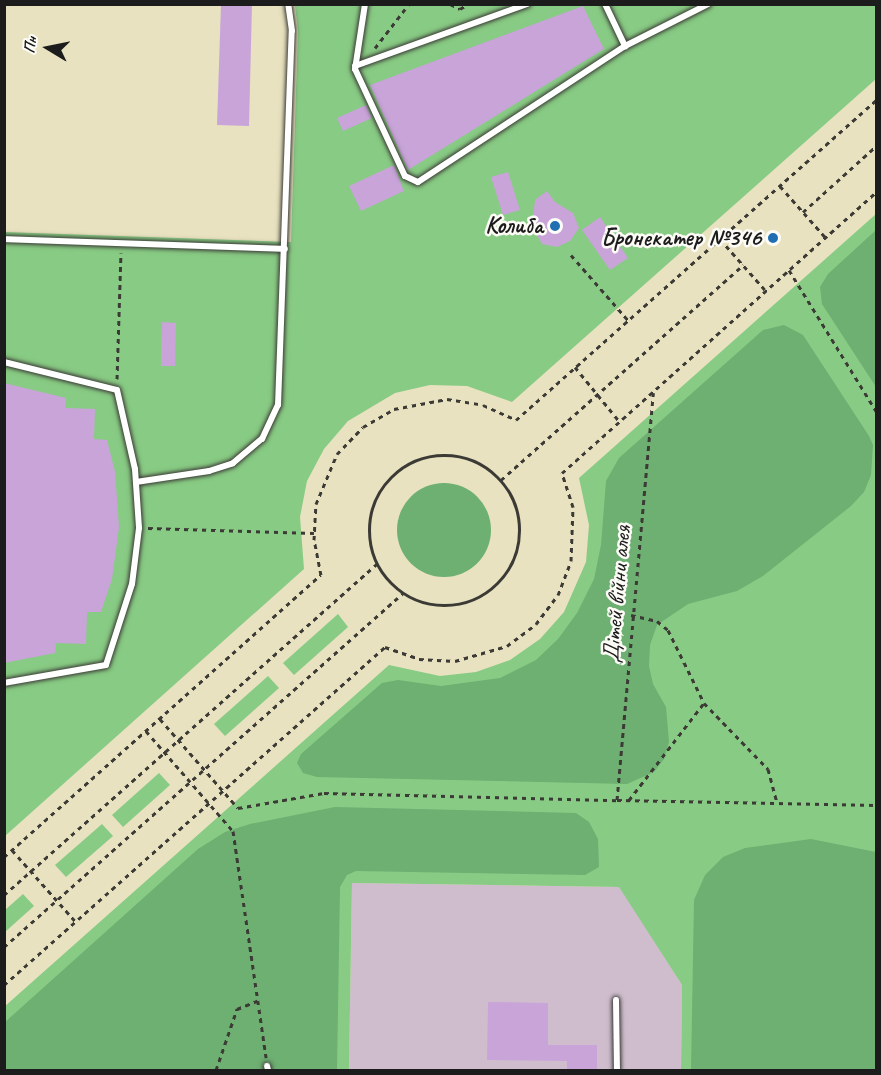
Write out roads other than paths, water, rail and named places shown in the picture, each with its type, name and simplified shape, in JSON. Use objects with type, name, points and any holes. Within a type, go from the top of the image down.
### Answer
[{"type":"lane","points":[[136,482],[222,468],[244,457],[269,429],[280,393],[292,31],[288,4]]},
{"type":"lane","points":[[365,4],[355,66],[405,176],[417,182],[626,46],[708,4]]},
{"type":"lane","points":[[355,66],[527,4]]},
{"type":"lane","points":[[606,4],[626,46]]},
{"type":"lane","points":[[4,239],[285,249]]},
{"type":"lane","points":[[4,362],[117,390],[136,482],[140,528],[132,584],[106,665],[4,683]]},
{"type":"lane","points":[[616,1000],[617,1071]]},
{"type":"place","name":"Колиба","points":[[555,226]]},
{"type":"place","name":"Бронекатер №346","points":[[773,238]]}]
